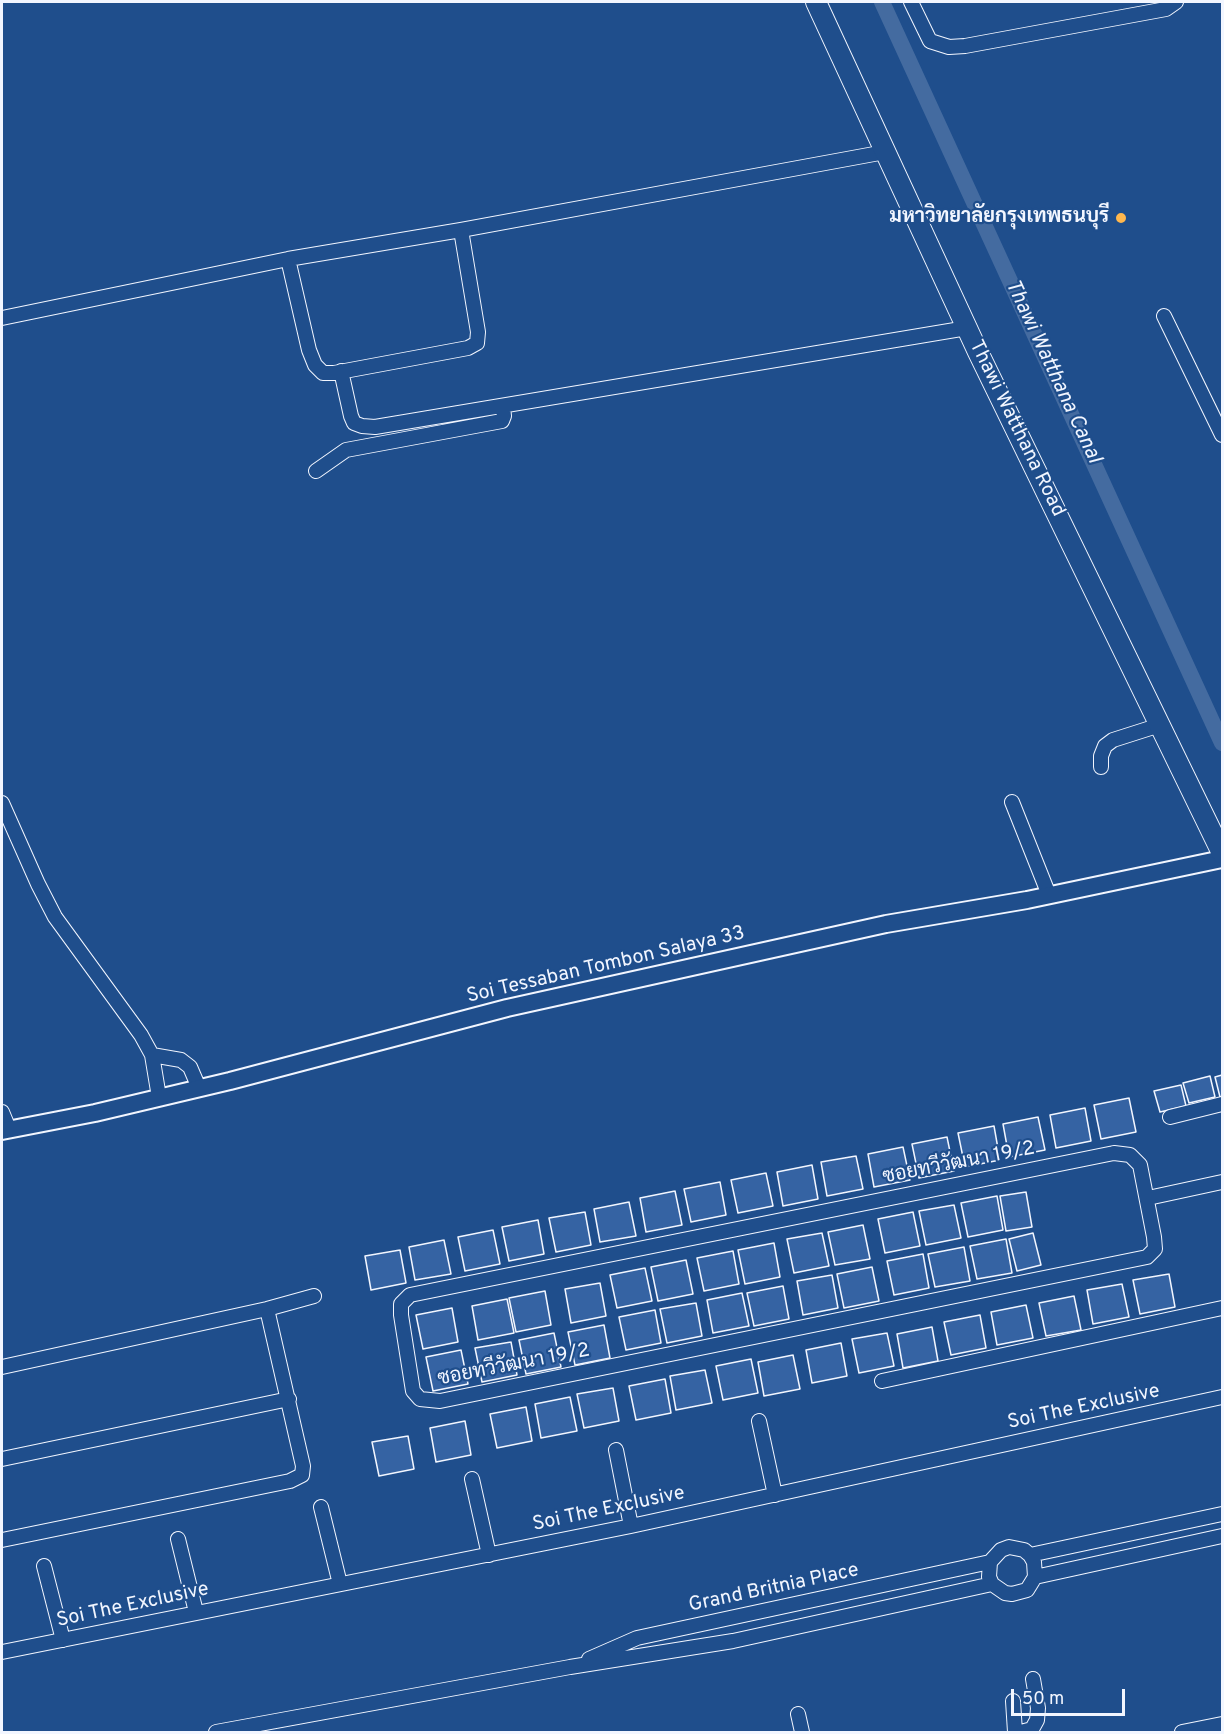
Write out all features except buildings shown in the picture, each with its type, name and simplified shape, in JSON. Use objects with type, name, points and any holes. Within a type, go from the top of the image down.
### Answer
[{"type":"main road","name":"Thawi Watthana Road","points":[[816,2],[967,328],[1222,853]]},
{"type":"street","points":[[911,2],[930,41],[949,47],[1166,9],[1176,2]]},
{"type":"street","points":[[2,318],[288,259],[461,230],[885,152]]},
{"type":"street","points":[[288,259],[309,350],[315,365],[323,373],[341,371],[468,348],[477,343],[478,332],[461,230]]},
{"type":"street","points":[[1164,316],[1222,435]]},
{"type":"street","points":[[341,371],[354,423],[375,427],[967,328]]},
{"type":"street","points":[[316,471],[346,450],[502,421],[503,406]]},
{"type":"street","points":[[1101,767],[1101,756],[1105,746],[1113,740],[1160,725]]},
{"type":"street","points":[[2,802],[55,917],[141,1035],[152,1055],[159,1097]]},
{"type":"street","points":[[1012,802],[1049,895]]},
{"type":"street","name":"Soi Tessaban Tombon Salaya 33","points":[[5,1130],[95,1113],[199,1088],[507,1008],[886,924],[1049,895],[1222,859]]},
{"type":"street","points":[[152,1055],[181,1060],[190,1067],[199,1088]]},
{"type":"street","points":[[1170,1117],[1222,1104]]},
{"type":"street","points":[[2,1112],[5,1130]]},
{"type":"street","name":"ซอยทวีวัฒนา 19/2","points":[[1114,1153],[1130,1155],[1140,1165],[1148,1198],[1155,1249],[1147,1257],[440,1401],[420,1399],[413,1390],[401,1315],[401,1304],[410,1295],[1114,1153]]},
{"type":"street","points":[[1148,1198],[1222,1182]]},
{"type":"street","points":[[2,1367],[267,1309],[314,1296]]},
{"type":"street","points":[[882,1381],[1222,1308]]},
{"type":"street","points":[[2,1540],[291,1480],[302,1475],[303,1466],[267,1309]]},
{"type":"street","name":"Soi The Exclusive","points":[[2,1652],[631,1527],[1222,1397]]},
{"type":"street","points":[[2,1459],[288,1399]]},
{"type":"street","points":[[759,1421],[775,1495]]},
{"type":"street","points":[[616,1450],[631,1527]]},
{"type":"street","points":[[472,1479],[489,1555]]},
{"type":"street","points":[[321,1507],[340,1584]]},
{"type":"street","name":"Grand Britnia Place","points":[[570,1667],[637,1638],[990,1562],[1001,1550],[1008,1547],[1024,1550],[1030,1555],[1222,1514]]},
{"type":"street","name":"Grand Britnia Place","points":[[216,1732],[570,1667],[733,1641],[992,1584],[998,1590],[1012,1594],[1027,1590],[1035,1577],[1222,1536]]},
{"type":"street","points":[[178,1539],[196,1612]]},
{"type":"street","points":[[1030,1555],[1036,1570],[1035,1577]]},
{"type":"street","points":[[990,1562],[988,1569],[992,1584]]},
{"type":"street","points":[[44,1566],[63,1640]]},
{"type":"street","points":[[1021,1732],[1032,1729],[1037,1720],[1038,1708],[1033,1679]]},
{"type":"street","points":[[1013,1701],[1016,1732]]},
{"type":"street","points":[[798,1714],[802,1732]]},
{"type":"street","points":[[1182,1732],[1222,1724]]},
{"type":"waterway","name":"Thawi Watthana Canal","points":[[882,2],[1222,743]]},
{"type":"place","name":"มหาวิทยาลัยกรุงเทพธนบุรี","points":[[1121,218]]}]
